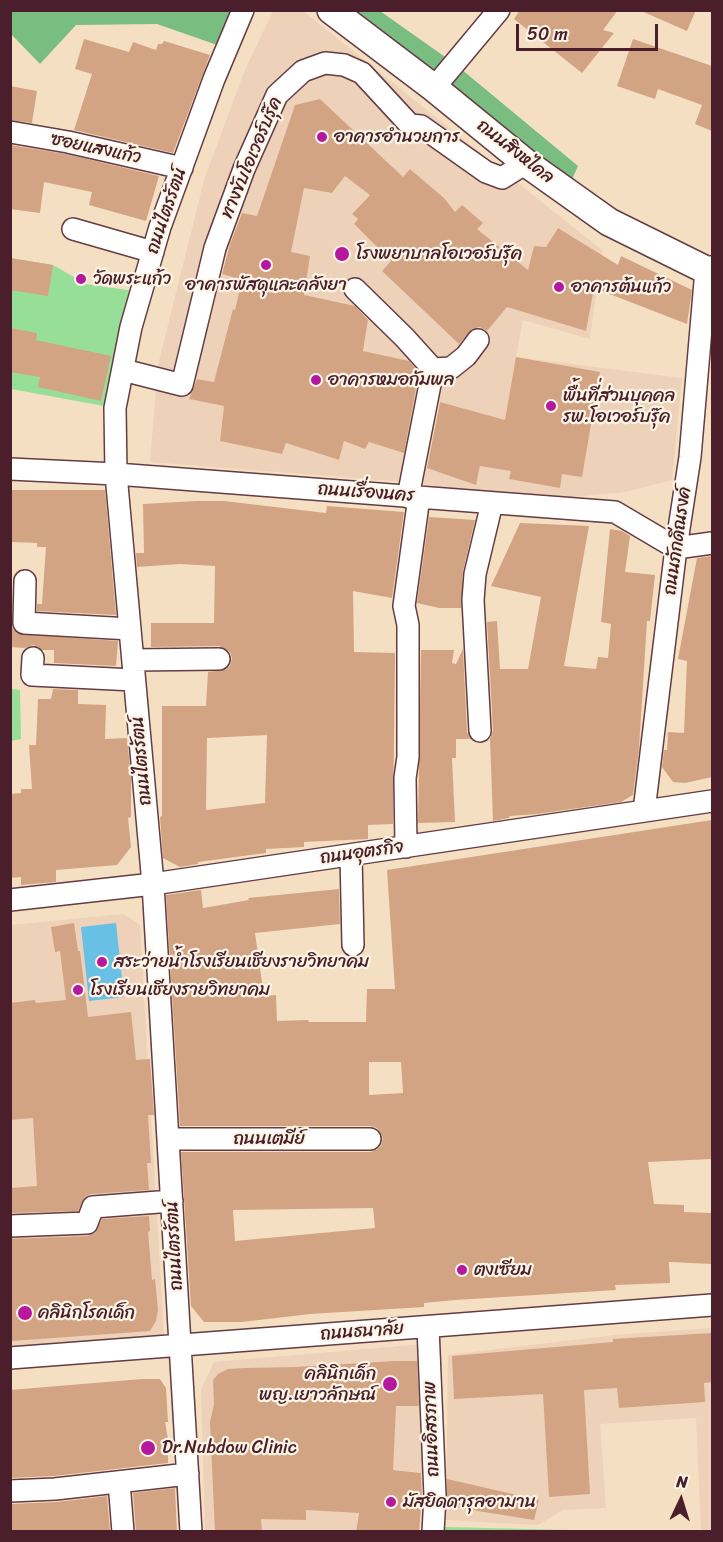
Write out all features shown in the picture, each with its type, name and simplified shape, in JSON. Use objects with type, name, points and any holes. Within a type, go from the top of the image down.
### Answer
[{"type":"main road","name":"ถนนสิงหไคล","points":[[331,10],[434,88],[526,163],[609,222],[709,270]]},
{"type":"street","name":"ถนนไตรรัตน์","points":[[191,1532],[153,884],[116,474],[115,408],[131,327],[153,252],[214,80],[243,10]]},
{"type":"street","points":[[434,88],[499,10]]},
{"type":"street","name":"ทางขับโอเวอร์บรุ๊ค","points":[[123,370],[182,385],[215,248],[244,169],[277,94],[303,71],[325,63],[344,65],[362,73],[410,125],[421,126],[486,172],[502,178],[526,163]]},
{"type":"street","name":"ซอยแสงแก้ว","points":[[10,132],[68,142],[182,168]]},
{"type":"street","points":[[73,229],[153,252]]},
{"type":"street","name":"ถนนภักดีณรงค์","points":[[644,811],[676,548],[690,457],[709,270]]},
{"type":"street","points":[[355,289],[433,369],[452,368],[466,356],[478,340]]},
{"type":"street","points":[[406,847],[408,625],[404,606],[414,497],[433,369]]},
{"type":"street","name":"ถนนเรื่องนคร","points":[[10,469],[116,474],[615,512],[676,548]]},
{"type":"street","points":[[480,731],[473,600],[475,574],[492,503]]},
{"type":"street","points":[[676,548],[712,543]]},
{"type":"street","points":[[25,581],[24,623],[130,629]]},
{"type":"street","points":[[33,658],[32,675],[134,670],[219,659]]},
{"type":"street","name":"ถนนอุตรกิจ","points":[[10,900],[153,884],[712,801]]},
{"type":"street","points":[[351,855],[353,945]]},
{"type":"street","name":"ถนนเตมีย์","points":[[168,1139],[370,1139]]},
{"type":"street","points":[[10,1226],[87,1223],[93,1207],[172,1202]]},
{"type":"street","name":"ถนนธนาลัย","points":[[10,1358],[712,1305]]},
{"type":"street","name":"ถนนอิสรภาพ","points":[[428,1327],[435,1496],[433,1532]]},
{"type":"street","points":[[10,1491],[55,1489],[188,1474]]},
{"type":"street","points":[[119,1482],[123,1532]]},
{"type":"shaded area","name":"โรงพยาบาลโอเวอร์บรุ๊ค","points":[[273,11],[303,11],[602,250],[590,339],[523,320],[516,357],[682,378],[672,480],[626,492],[571,497],[485,492],[404,482],[150,462],[158,365],[204,180],[244,72]],"holes":[[[320,99],[395,170],[345,176],[332,193],[304,188],[259,210],[295,105]],[[410,169],[444,198],[455,212],[462,205],[477,229],[511,256],[501,272],[509,304],[484,335],[474,328],[461,345],[382,271],[391,261],[354,225],[358,219],[352,214],[367,197],[401,180]],[[238,212],[279,221],[272,248],[238,298],[242,280],[221,274]],[[558,228],[600,254],[586,331],[517,310],[534,246],[546,247]],[[309,297],[370,310],[363,351],[420,364],[402,452],[369,442],[365,449],[344,441],[339,460],[286,443],[282,454],[220,441],[224,406],[189,399],[193,378],[214,382]],[[437,401],[493,417],[489,467],[480,466],[476,485],[420,465]]]},
{"type":"shaded area","points":[[124,914],[140,925],[164,1337],[11,1348],[11,925]]},
{"type":"shaded area","points":[[712,1328],[712,1531],[701,1531],[696,1418],[600,1424],[606,1508],[563,1510],[538,1525],[446,1520],[448,1355],[614,1335]]},
{"type":"shaded area","points":[[424,1344],[423,1473],[365,1466],[356,1531],[205,1531],[201,1390],[214,1362]]},
{"type":"green space","points":[[10,11],[238,11],[220,46],[157,24],[76,25],[40,64],[11,34]]},
{"type":"green space","points":[[333,11],[380,11],[455,64],[578,166],[570,184]]},
{"type":"green space","points":[[10,258],[53,265],[86,284],[141,292],[115,408],[11,389]]},
{"type":"green space","points":[[11,689],[20,690],[21,739],[11,741]]},
{"type":"green space","points":[[445,1527],[572,1530],[572,1531],[444,1531]]},
{"type":"water","name":"สระว่ายน้ำโรงเรียนเชียงรายวิทยาคม","points":[[116,923],[124,997],[89,1001],[81,927]]},
{"type":"building","points":[[520,10],[618,10],[603,30],[614,33],[582,73],[514,19]]},
{"type":"building","points":[[639,10],[696,10],[687,31]]},
{"type":"building","points":[[84,39],[129,52],[133,42],[156,50],[158,44],[164,41],[210,55],[173,153],[74,130],[92,74],[75,69]]},
{"type":"building","points":[[633,39],[712,66],[712,131],[695,124],[702,105],[658,89],[655,99],[617,86]]},
{"type":"building","points":[[10,86],[37,91],[32,123],[10,120]]},
{"type":"building","points":[[320,99],[403,177],[410,169],[444,198],[455,212],[462,205],[483,223],[477,229],[528,270],[534,246],[546,247],[558,228],[618,265],[621,256],[692,290],[687,324],[594,288],[586,331],[507,307],[487,331],[480,327],[472,329],[459,344],[382,271],[391,261],[354,224],[358,219],[352,214],[370,195],[345,176],[332,193],[304,188],[291,252],[310,256],[304,295],[355,306],[368,320],[363,351],[409,361],[419,372],[404,453],[369,442],[365,449],[344,441],[339,460],[286,443],[282,454],[220,441],[224,406],[189,399],[197,379],[214,382],[233,309],[235,310],[242,280],[222,274],[230,244],[242,213],[257,216],[295,105]]},
{"type":"building","points":[[10,145],[66,154],[159,176],[146,221],[89,205],[92,192],[44,182],[40,213],[10,209]]},
{"type":"building","points":[[10,258],[53,265],[48,296],[10,290]]},
{"type":"building","points":[[10,328],[37,333],[36,340],[111,356],[101,401],[38,387],[40,377],[10,372]]},
{"type":"building","name":"พื้นที่ส่วนบุคคล รพ.โอเวอร์บรุ๊ค","points":[[516,357],[600,372],[582,477],[562,474],[560,488],[509,479],[511,471],[480,466],[476,485],[427,468],[440,402],[505,420]]},
{"type":"building","points":[[10,490],[105,490],[116,615],[37,611],[37,604],[42,604],[46,547],[37,547],[37,543],[10,542]]},
{"type":"building","points":[[224,501],[326,513],[327,506],[404,512],[392,598],[353,591],[354,652],[395,653],[393,824],[368,825],[368,839],[304,842],[304,847],[266,849],[266,853],[198,862],[198,864],[180,867],[163,858],[160,817],[162,816],[162,706],[206,706],[208,672],[225,670],[230,666],[232,658],[230,652],[219,646],[151,647],[151,623],[214,623],[215,566],[180,564],[137,567],[136,553],[144,553],[143,504]],"holes":[[[267,735],[265,803],[206,810],[207,738]]]},
{"type":"building","points":[[429,517],[475,520],[463,571],[461,608],[439,608],[417,603]]},
{"type":"building","points":[[520,523],[589,526],[564,666],[596,669],[598,657],[608,658],[611,624],[601,622],[610,529],[622,531],[630,536],[625,572],[655,575],[650,621],[647,621],[639,748],[633,795],[621,802],[510,816],[493,821],[490,739],[493,730],[487,622],[497,621],[500,669],[528,669],[541,597],[491,586]]},
{"type":"building","points":[[712,556],[712,777],[685,783],[673,782],[662,767],[664,750],[667,750],[668,732],[684,733],[687,661],[678,659],[697,558]]},
{"type":"building","points":[[10,602],[11,623],[18,634],[118,641],[116,666],[54,663],[54,650],[42,650],[34,645],[25,648],[10,647]]},
{"type":"building","points":[[463,649],[467,732],[470,739],[456,739],[456,758],[452,758],[455,822],[418,823],[421,650],[454,650],[452,663],[456,664]]},
{"type":"building","points":[[53,689],[78,690],[78,704],[106,705],[105,739],[127,738],[131,777],[131,817],[128,818],[131,847],[117,865],[56,870],[56,882],[21,885],[21,877],[10,878],[10,794],[21,793],[21,789],[32,789],[29,745],[36,745],[38,699],[51,699]]},
{"type":"building","points":[[712,820],[712,1159],[648,1162],[654,1204],[684,1205],[684,1212],[712,1213],[712,1264],[669,1262],[670,1283],[615,1285],[616,1290],[455,1300],[424,1303],[424,1307],[310,1314],[242,1322],[204,1322],[191,1306],[181,1152],[370,1152],[381,1146],[383,1138],[377,1128],[370,1126],[180,1126],[166,895],[201,890],[203,908],[249,900],[248,898],[339,889],[340,924],[255,933],[264,996],[276,995],[277,1021],[366,1022],[367,989],[395,989],[387,870]],"holes":[[[369,1062],[401,1062],[403,1093],[369,1095]],[[373,1208],[375,1228],[235,1241],[233,1210]]]},
{"type":"building","points":[[74,923],[78,951],[80,951],[88,1017],[131,1012],[136,1060],[150,1059],[154,1115],[148,1115],[151,1163],[147,1163],[149,1190],[91,1194],[85,1197],[78,1211],[10,1213],[10,1188],[37,1186],[33,1118],[10,1120],[10,1003],[66,1000],[60,951],[55,952],[51,927]]},
{"type":"building","points":[[149,1216],[152,1280],[155,1279],[158,1310],[156,1321],[150,1331],[12,1341],[10,1239],[87,1236],[95,1233],[102,1219]]},
{"type":"building","points":[[712,1333],[712,1382],[704,1383],[705,1402],[619,1408],[617,1388],[584,1390],[590,1494],[549,1497],[543,1394],[454,1399],[452,1356],[613,1342],[613,1339]]},
{"type":"building","points":[[417,1361],[419,1406],[396,1406],[393,1470],[421,1473],[419,1532],[356,1532],[359,1513],[306,1510],[306,1520],[261,1519],[262,1532],[215,1532],[210,1422],[214,1405],[213,1380],[218,1374],[228,1369]]},
{"type":"building","points":[[160,1379],[166,1388],[168,1422],[165,1422],[168,1463],[54,1476],[10,1478],[10,1390]]},
{"type":"building","points":[[447,1479],[539,1500],[534,1520],[447,1506]]},
{"type":"building","points":[[175,1488],[177,1532],[136,1532],[133,1493]]},
{"type":"building","points":[[107,1496],[110,1532],[10,1532],[10,1504]]},
{"type":"place","name":"อาคารอำนวยการ","points":[[322,137]]},
{"type":"place","name":"โรงพยาบาลโอเวอร์บรุ๊ค","points":[[342,254]]},
{"type":"place","name":"อาคารพัสดุและคลังยา","points":[[266,265]]},
{"type":"place","name":"วัดพระแก้ว","points":[[81,279]]},
{"type":"place","name":"อาคารต้นแก้ว","points":[[559,287]]},
{"type":"place","name":"อาคารหมอกัมพล","points":[[316,380]]},
{"type":"place","name":"พื้นที่ส่วนบุคคล รพ.โอเวอร์บรุ๊ค","points":[[551,406]]},
{"type":"place","name":"สระว่ายน้ำโรงเรียนเชียงรายวิทยาคม","points":[[102,962]]},
{"type":"place","name":"โรงเรียนเชียงรายวิทยาคม","points":[[78,990]]},
{"type":"place","name":"ตงเซียม","points":[[462,1270]]},
{"type":"place","name":"คลินิกโรคเด็ก","points":[[25,1313]]},
{"type":"place","name":"คลินิกเด็ก พญ.เยาวลักษณ์","points":[[390,1384]]},
{"type":"place","name":"Dr.Nubdow Clinic","points":[[148,1448]]},
{"type":"place","name":"มัสยิดดารุลอามาน","points":[[391,1502]]}]
